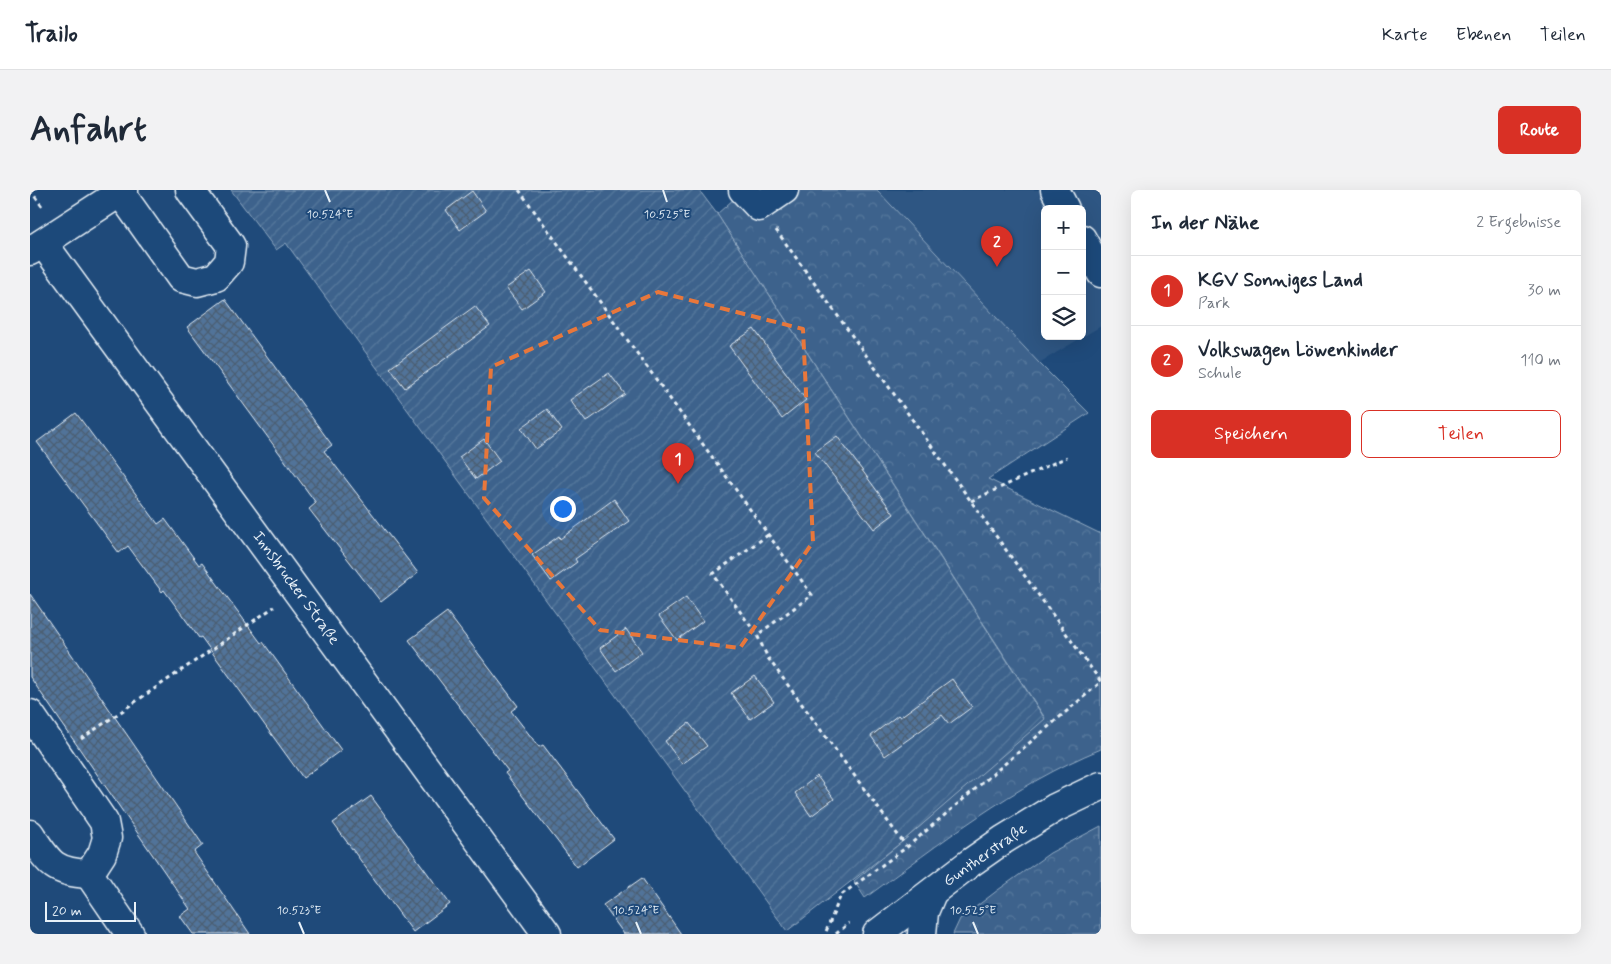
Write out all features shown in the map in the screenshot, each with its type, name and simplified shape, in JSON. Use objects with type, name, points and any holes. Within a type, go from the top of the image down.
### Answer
[{"type":"street","points":[[36,247],[122,191],[181,278],[197,282],[216,277],[229,262],[231,246],[190,190]]},
{"type":"street","points":[[751,198],[784,190]]},
{"type":"street","points":[[1055,190],[1063,205]]},
{"type":"street","points":[[1086,246],[1101,273]]},
{"type":"street","name":"Innsbrucker Straße","points":[[36,247],[298,591],[547,934]]},
{"type":"street","points":[[30,714],[104,822],[107,838],[102,854],[89,874]]},
{"type":"street","name":"Guntherstraße","points":[[881,933],[932,892],[1003,840],[1055,808],[1101,786]]},
{"type":"street","points":[[30,834],[46,859],[59,869],[72,873],[89,874]]},
{"type":"street","points":[[89,874],[130,934]]},
{"type":"street","points":[[922,934],[924,912],[932,892]]},
{"type":"path","points":[[519,190],[812,595],[757,635]]},
{"type":"path","points":[[751,198],[1101,682],[906,847],[841,895],[825,934]]},
{"type":"path","points":[[971,501],[1067,457]]},
{"type":"path","points":[[768,535],[713,574],[757,635],[768,658],[906,847]]},
{"type":"path","points":[[58,755],[298,591]]},
{"type":"highlighted area","points":[[658,292],[803,329],[813,542],[740,648],[600,630],[484,498],[491,367]]},
{"type":"shaded area","points":[[877,190],[1101,190],[1101,326],[1086,335],[1086,205],[1041,205],[1041,340],[1078,340],[1039,363]]},
{"type":"green space","points":[[231,190],[699,190],[717,214],[1045,719],[903,841],[787,931],[286,243],[276,250]]},
{"type":"green space","points":[[744,190],[877,190],[1039,363],[1089,413],[988,479],[1101,534],[1101,749],[1069,763],[1008,797],[978,816],[865,898],[854,881],[1045,718],[717,214]]},
{"type":"green space","points":[[1101,826],[1101,934],[953,934],[960,919],[998,890],[1050,853]]},
{"type":"building","points":[[472,191],[486,211],[460,230],[446,210]]},
{"type":"building","points":[[531,271],[546,292],[522,309],[506,288]]},
{"type":"building","points":[[225,299],[332,445],[324,451],[418,573],[381,602],[309,509],[316,503],[187,327]]},
{"type":"building","points":[[475,306],[490,326],[405,388],[390,368]]},
{"type":"building","points":[[754,329],[806,400],[782,419],[729,346]]},
{"type":"building","points":[[609,373],[625,394],[586,422],[570,400]]},
{"type":"building","points":[[547,409],[562,430],[536,449],[521,428]]},
{"type":"building","points":[[76,413],[158,524],[165,519],[199,565],[202,563],[261,643],[263,642],[341,750],[303,778],[201,637],[199,638],[164,590],[162,592],[128,546],[119,553],[37,442]]},
{"type":"building","points":[[837,436],[894,514],[874,529],[815,452]]},
{"type":"building","points":[[484,439],[500,461],[476,479],[459,457]]},
{"type":"building","points":[[614,499],[629,521],[575,559],[577,562],[551,581],[532,555],[559,536],[560,539]]},
{"type":"building","points":[[30,594],[203,845],[194,852],[250,934],[193,934],[180,916],[190,909],[30,677]]},
{"type":"building","points":[[686,597],[703,621],[677,640],[659,616]]},
{"type":"building","points":[[447,612],[518,706],[511,711],[539,747],[543,745],[614,839],[577,867],[505,773],[508,771],[409,640]]},
{"type":"building","points":[[626,629],[642,652],[616,671],[600,648]]},
{"type":"building","points":[[755,676],[774,702],[750,719],[731,693]]},
{"type":"building","points":[[952,679],[972,707],[949,724],[942,715],[885,756],[871,736],[898,715],[900,717]]},
{"type":"building","points":[[689,723],[707,746],[682,764],[665,741]]},
{"type":"building","points":[[817,776],[834,799],[811,816],[795,793]]},
{"type":"building","points":[[371,796],[450,904],[413,932],[333,823]]},
{"type":"building","points":[[642,878],[681,934],[624,934],[603,905]]},
{"type":"place","name":"Volkswagen Löwenkinder","points":[[997,267]]},
{"type":"place","name":"KGV Sonniges Land","points":[[678,484]]}]
